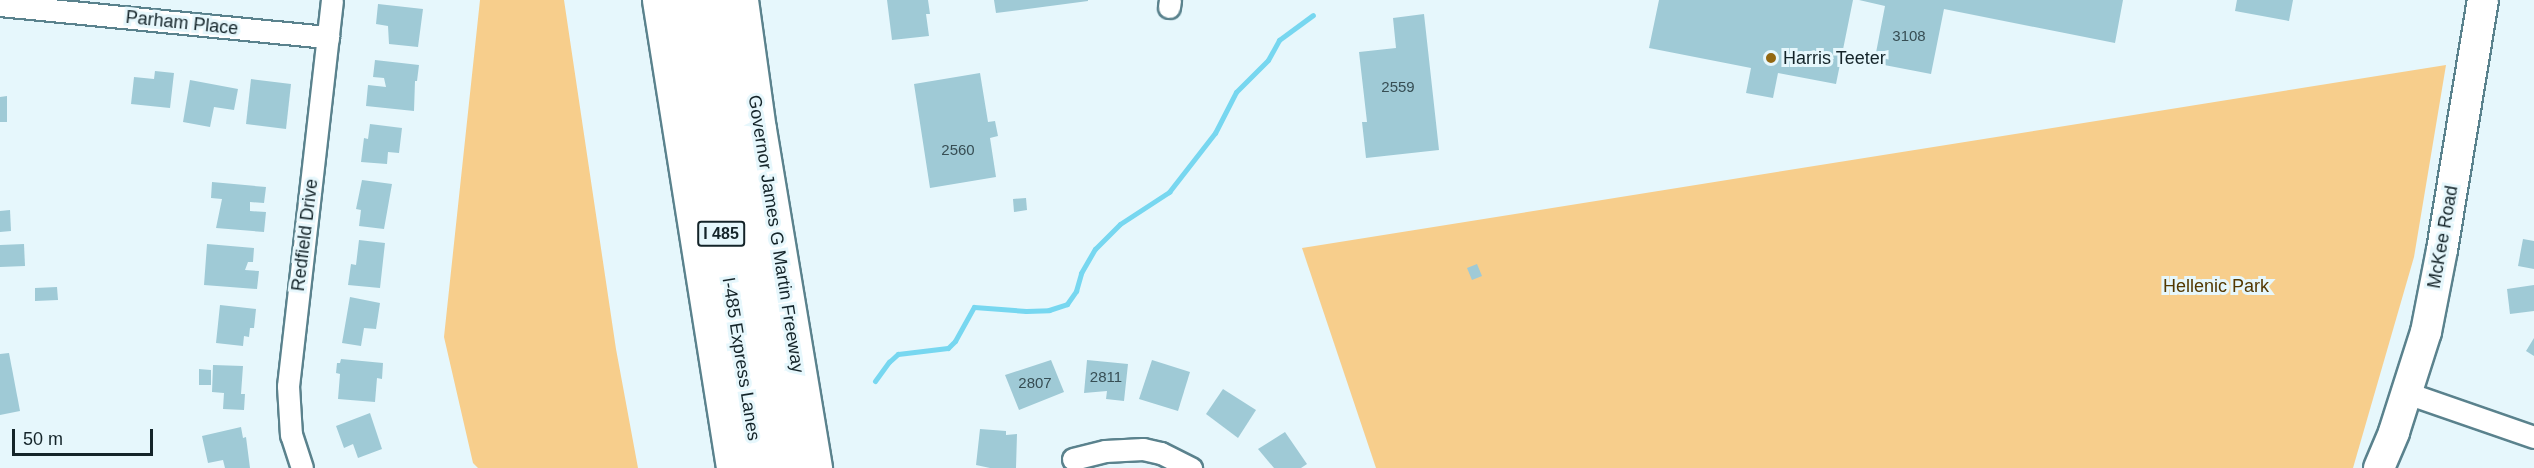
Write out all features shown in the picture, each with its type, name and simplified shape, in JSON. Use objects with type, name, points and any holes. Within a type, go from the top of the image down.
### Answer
[{"type":"highway","name":"I 485","points":[[659,0],[733,468]]},
{"type":"highway","name":"I-485 Express Lanes","points":[[686,0],[739,349],[760,468]]},
{"type":"highway","name":"I-485 Express Lanes","points":[[714,0],[786,468]]},
{"type":"highway","name":"Governor James G Martin Freeway","points":[[741,0],[761,141],[815,468]]},
{"type":"main road","name":"McKee Road","points":[[2379,468],[2407,393],[2426,332],[2440,263],[2483,0]]},
{"type":"street","name":"Redfield Drive","points":[[303,468],[291,435],[288,386],[332,0]]},
{"type":"street","name":"Parham Place","points":[[0,5],[328,37]]},
{"type":"street","points":[[2407,393],[2534,437]]},
{"type":"street","points":[[1073,459],[1105,451],[1143,449],[1161,453],[1191,468]]},
{"type":"green space","points":[[480,0],[564,0],[616,349],[638,468],[478,468],[473,463],[444,337]]},
{"type":"green space","name":"Hellenic Park","points":[[2446,65],[2414,257],[2353,468],[1376,468],[1302,248]]},
{"type":"building","points":[[887,0],[928,0],[930,14],[926,14],[929,36],[892,40]]},
{"type":"building","points":[[994,0],[1088,0],[1088,1],[996,13]]},
{"type":"building","name":"Harris Teeter","points":[[1659,0],[1853,0],[1836,84],[1778,73],[1773,98],[1746,93],[1751,68],[1649,48]]},
{"type":"building","points":[[1859,0],[2123,0],[2115,43],[1944,9],[1931,74],[1874,63],[1885,6]]},
{"type":"building","points":[[2237,0],[2293,0],[2289,21],[2235,11]]},
{"type":"building","points":[[378,4],[423,9],[418,47],[389,44],[388,26],[376,24]]},
{"type":"building","points":[[1424,14],[1439,150],[1366,158],[1362,122],[1367,122],[1359,52],[1396,48],[1393,18]]},
{"type":"building","points":[[375,60],[419,65],[417,81],[415,81],[414,111],[366,106],[368,85],[386,87],[384,78],[373,77]]},
{"type":"building","points":[[155,71],[174,73],[170,108],[131,104],[134,77],[154,79]]},
{"type":"building","points":[[980,73],[988,122],[995,121],[998,136],[990,138],[996,177],[930,188],[914,84]]},
{"type":"building","points":[[251,79],[291,84],[286,129],[246,124]]},
{"type":"building","points":[[190,80],[238,89],[234,110],[214,107],[210,127],[183,122]]},
{"type":"building","points":[[7,96],[7,122],[0,122],[0,97]]},
{"type":"building","points":[[370,124],[402,128],[399,153],[388,152],[387,164],[361,162],[364,138],[368,139]]},
{"type":"building","points":[[362,180],[392,184],[384,229],[359,226],[361,210],[356,209]]},
{"type":"building","points":[[212,182],[266,187],[264,203],[250,202],[250,211],[266,212],[264,232],[216,228],[222,199],[211,198]]},
{"type":"building","points":[[1026,198],[1027,210],[1014,212],[1013,199]]},
{"type":"building","points":[[10,210],[11,231],[0,232],[0,211]]},
{"type":"building","points":[[2523,239],[2534,241],[2534,269],[2518,266]]},
{"type":"building","points":[[359,240],[385,243],[380,288],[348,285],[351,264],[356,265]]},
{"type":"building","points":[[24,244],[25,266],[0,267],[0,245]]},
{"type":"building","points":[[207,244],[254,248],[253,262],[248,262],[245,270],[259,271],[257,289],[204,285]]},
{"type":"building","points":[[1477,264],[1482,276],[1472,280],[1467,268]]},
{"type":"building","points":[[2534,285],[2534,311],[2510,314],[2507,289]]},
{"type":"building","points":[[57,287],[58,300],[35,301],[35,288]]},
{"type":"building","points":[[350,297],[380,303],[376,329],[364,328],[361,346],[342,343]]},
{"type":"building","points":[[220,305],[256,309],[254,328],[250,328],[249,337],[244,336],[243,346],[216,343]]},
{"type":"building","points":[[2534,338],[2534,356],[2526,351]]},
{"type":"building","points":[[9,353],[20,411],[0,415],[0,354]]},
{"type":"building","points":[[341,359],[383,363],[382,379],[377,378],[375,402],[338,399],[340,374],[336,373],[337,363],[340,363]]},
{"type":"building","points":[[1051,360],[1064,392],[1019,410],[1005,375]]},
{"type":"building","points":[[1087,360],[1128,364],[1124,401],[1106,399],[1107,391],[1084,393]]},
{"type":"building","points":[[1152,360],[1190,372],[1178,411],[1139,399]]},
{"type":"building","points":[[213,365],[243,366],[241,394],[245,394],[244,410],[223,409],[224,393],[212,392]]},
{"type":"building","points":[[199,369],[211,370],[211,385],[199,385]]},
{"type":"building","points":[[1223,389],[1256,410],[1238,438],[1206,414]]},
{"type":"building","points":[[370,413],[382,449],[358,458],[353,444],[344,448],[336,426]]},
{"type":"building","points":[[241,427],[243,438],[246,437],[250,468],[225,468],[223,460],[208,463],[202,436]]},
{"type":"building","points":[[980,429],[1006,431],[1006,435],[1017,434],[1016,468],[990,468],[976,465]]},
{"type":"building","points":[[1285,432],[1307,464],[1301,468],[1274,468],[1258,449]]},
{"type":"waterway","points":[[875,381],[898,354],[948,348],[955,341],[974,307],[1026,311],[1049,310],[1067,304],[1076,291],[1081,273],[1095,249],[1120,224],[1169,192],[1215,133],[1236,92],[1268,60],[1279,40],[1313,15]]},
{"type":"place","name":"Harris Teeter","points":[[1771,58]]}]
